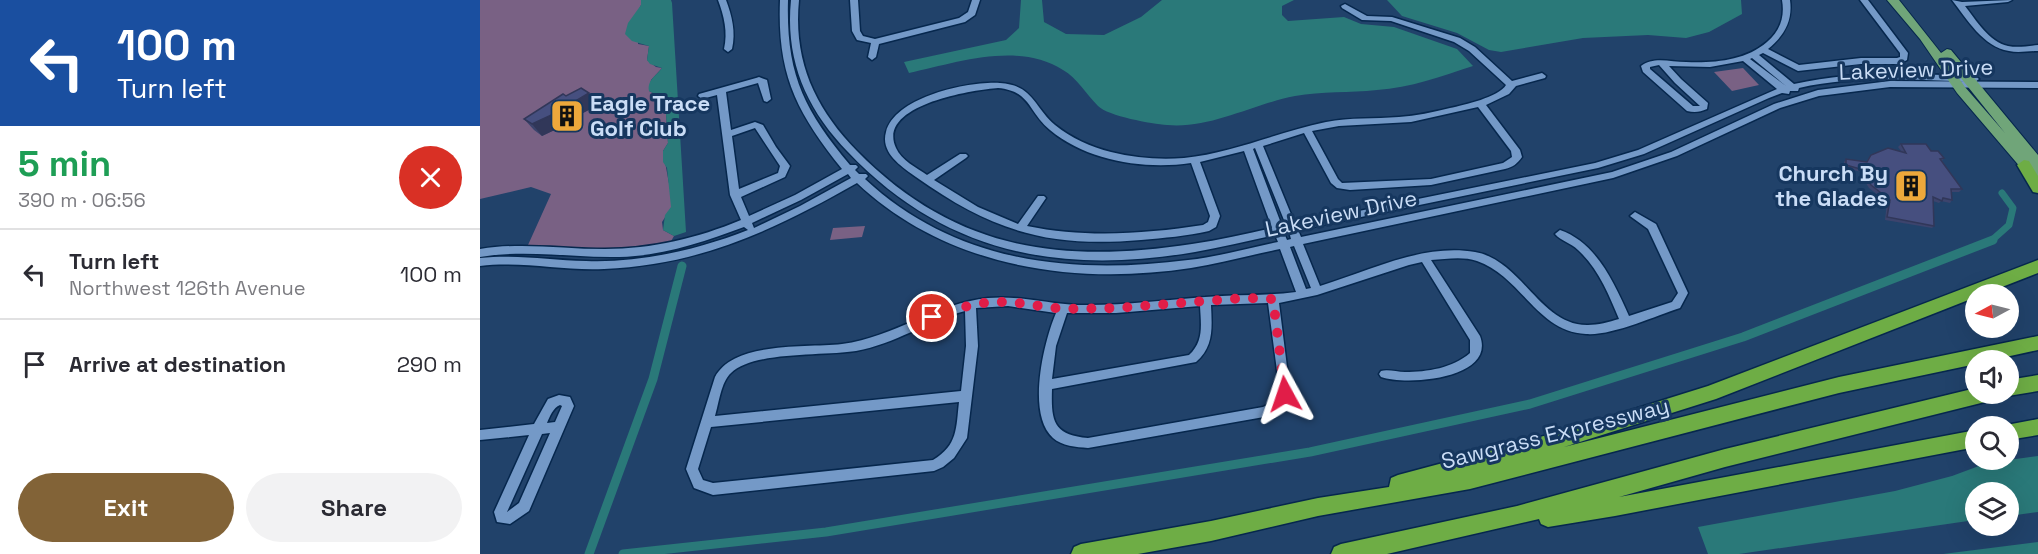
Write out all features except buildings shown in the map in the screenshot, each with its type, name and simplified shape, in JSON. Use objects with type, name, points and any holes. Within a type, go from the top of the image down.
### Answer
[{"type":"highway","points":[[2031,165],[2038,188]]},
{"type":"highway","points":[[1318,507],[1577,435],[1710,393],[2038,266]]},
{"type":"highway","name":"Sawgrass Expressway","points":[[1081,554],[1211,531],[1318,507],[1470,480],[1839,385],[2038,343]]},
{"type":"highway","points":[[2019,386],[2038,383]]},
{"type":"highway","points":[[1341,554],[1517,516],[1725,458],[1965,399]]},
{"type":"highway","points":[[2019,430],[2038,427]]},
{"type":"highway","points":[[1517,516],[1550,517],[1615,507],[1965,440]]},
{"type":"main road","points":[[1893,0],[2031,165],[2038,179]]},
{"type":"main road","points":[[1904,0],[1962,81]]},
{"type":"street","points":[[722,0],[727,13],[730,42],[728,50]]},
{"type":"street","name":"Lakeview Drive","points":[[784,0],[785,48],[791,76],[822,139],[848,170],[906,217],[965,248],[1005,259],[1051,267],[1128,270],[1191,264],[1565,186],[1650,162],[1800,98],[1851,88],[1890,84],[2038,80]]},
{"type":"street","name":"Lakeview Drive","points":[[795,0],[793,31],[795,50],[807,88],[817,106],[861,162],[916,205],[955,227],[1012,247],[1035,252],[1150,254],[1194,248],[1493,189],[1586,168],[1641,152],[1788,88],[1823,80],[1875,76],[2038,86]]},
{"type":"street","points":[[854,0],[856,31],[860,38],[875,42],[968,17],[975,8],[976,0]]},
{"type":"street","points":[[1662,63],[1678,81],[1704,103],[1704,107],[1696,110],[1690,109],[1646,70],[1645,66],[1650,63],[1662,63],[1708,64],[1754,55],[1764,50],[1782,31],[1788,13],[1786,0]]},
{"type":"street","points":[[1764,50],[1798,68],[1861,61],[1899,61],[1904,58],[1904,53],[1864,0]]},
{"type":"street","points":[[1958,2],[2008,0]]},
{"type":"street","points":[[1958,2],[1992,41],[2001,47],[2038,48]]},
{"type":"street","points":[[1345,6],[1365,18],[1392,19],[1457,40],[1472,49],[1511,85]]},
{"type":"street","points":[[872,57],[875,42]]},
{"type":"street","points":[[1754,55],[1800,98]]},
{"type":"street","points":[[1744,58],[1788,88]]},
{"type":"street","points":[[1195,161],[1215,216],[1212,224],[1205,228],[1126,237],[1052,234],[1000,221],[927,180],[892,153],[888,144],[889,133],[895,121],[921,102],[945,94],[980,87],[1008,87],[1019,89],[1044,119],[1061,134],[1079,145],[1106,155],[1134,160],[1195,161],[1259,146],[1307,130],[1349,123],[1421,118],[1504,94],[1511,85],[1542,76]]},
{"type":"street","points":[[702,96],[759,80],[764,82],[767,99]]},
{"type":"street","points":[[721,91],[735,195],[752,233]]},
{"type":"street","points":[[1307,130],[1334,181],[1340,186],[1350,188],[1431,182],[1468,176],[1513,162],[1517,157],[1515,150],[1479,102]]},
{"type":"street","points":[[728,134],[754,126],[760,127],[784,165],[782,175],[735,195]]},
{"type":"street","points":[[1259,146],[1317,291]]},
{"type":"street","points":[[1248,149],[1302,294]]},
{"type":"street","points":[[927,180],[963,156]]},
{"type":"street","points":[[480,253],[532,248],[602,254],[648,250],[701,239],[746,223],[788,204],[861,162]]},
{"type":"street","points":[[480,262],[521,260],[578,266],[618,264],[710,249],[795,213],[871,172]]},
{"type":"street","points":[[1493,189],[1499,200]]},
{"type":"street","points":[[1021,227],[1041,198]]},
{"type":"street","points":[[970,305],[972,346],[962,438],[951,454],[934,465],[713,489],[698,484],[692,469],[721,377],[735,363],[753,356],[872,342],[900,333],[932,317],[970,305],[1010,302],[1063,309],[1149,307],[1205,301],[1273,299],[1317,291],[1385,268],[1456,254],[1478,256],[1501,268],[1546,313],[1565,326],[1587,330],[1676,305],[1681,300],[1683,293],[1679,283],[1652,228],[1635,216]]},
{"type":"street","points":[[1560,234],[1577,242],[1603,274],[1625,320]]},
{"type":"street","points":[[965,248],[978,236]]},
{"type":"street","points":[[521,260],[532,248]]},
{"type":"street","points":[[1385,374],[1394,378],[1406,379],[1464,366],[1475,355],[1476,339],[1425,259]]},
{"type":"street","points":[[1063,309],[1049,345],[1045,413],[1049,425],[1059,436],[1076,443],[1088,443],[1264,412],[1274,408],[1280,401],[1285,386],[1273,299]]},
{"type":"street","points":[[1046,385],[1192,358],[1205,347],[1207,339],[1205,301]]},
{"type":"street","points":[[707,422],[966,396]]},
{"type":"street","points":[[560,400],[566,401],[568,406],[559,427],[524,507],[510,518],[502,518],[500,512],[538,429],[552,403],[560,400]]},
{"type":"street","points":[[480,435],[559,427]]},
{"type":"shaded area","name":"Eagle Trace Golf Club","points":[[480,0],[641,0],[638,11],[638,44],[649,46],[647,60],[656,67],[662,68],[651,80],[649,91],[665,99],[668,143],[663,151],[672,200],[671,208],[662,222],[663,230],[674,236],[670,243],[577,252],[528,245],[551,194],[531,187],[480,199]]},
{"type":"shaded area","points":[[641,0],[671,0],[672,3],[686,232],[674,236],[663,230],[665,215],[671,207],[667,168],[663,162],[663,151],[668,143],[665,99],[649,91],[651,81],[662,68],[650,64],[647,60],[649,46],[632,41],[625,34],[628,23],[641,5]]},
{"type":"shaded area","points":[[1021,0],[1042,0],[1044,22],[1066,34],[1104,35],[1141,17],[1162,0],[1294,0],[1282,6],[1282,15],[1288,21],[1344,17],[1361,24],[1394,27],[1457,49],[1473,66],[1402,87],[1295,96],[1216,120],[1183,125],[1151,123],[1103,110],[1068,73],[1045,61],[1027,57],[987,57],[909,73],[904,62],[1006,40],[1019,28]]},
{"type":"shaded area","points":[[1387,0],[1741,0],[1742,14],[1709,32],[1686,38],[1648,35],[1583,38],[1501,52],[1489,50],[1457,33],[1402,16]]},
{"type":"shaded area","points":[[1743,68],[1759,85],[1732,91],[1714,72]]},
{"type":"shaded area","points":[[865,226],[862,237],[830,240],[833,228]]},
{"type":"shaded area","points":[[2038,456],[2038,512],[2019,515],[2019,482],[1965,482],[1965,521],[1739,554],[1708,554],[1698,527],[1895,491],[1968,470],[2019,470],[2019,459]]},
{"type":"shaded area","points":[[2038,542],[2038,554],[1943,554]]},
{"type":"waterway","points":[[1991,241],[2009,225],[2013,208],[2002,193]]},
{"type":"waterway","points":[[623,554],[826,532],[1310,452],[1530,404],[1743,337],[1991,241]]},
{"type":"waterway","points":[[589,554],[653,379],[682,266]]},
{"type":"place","name":"Eagle Trace Golf Club","points":[[567,116]]},
{"type":"place","name":"Church By the Glades","points":[[1911,186]]},
{"type":"route","points":[[932,317],[953,309],[989,302],[1010,302],[1063,309],[1149,307],[1245,298],[1273,299],[1285,394]]}]
